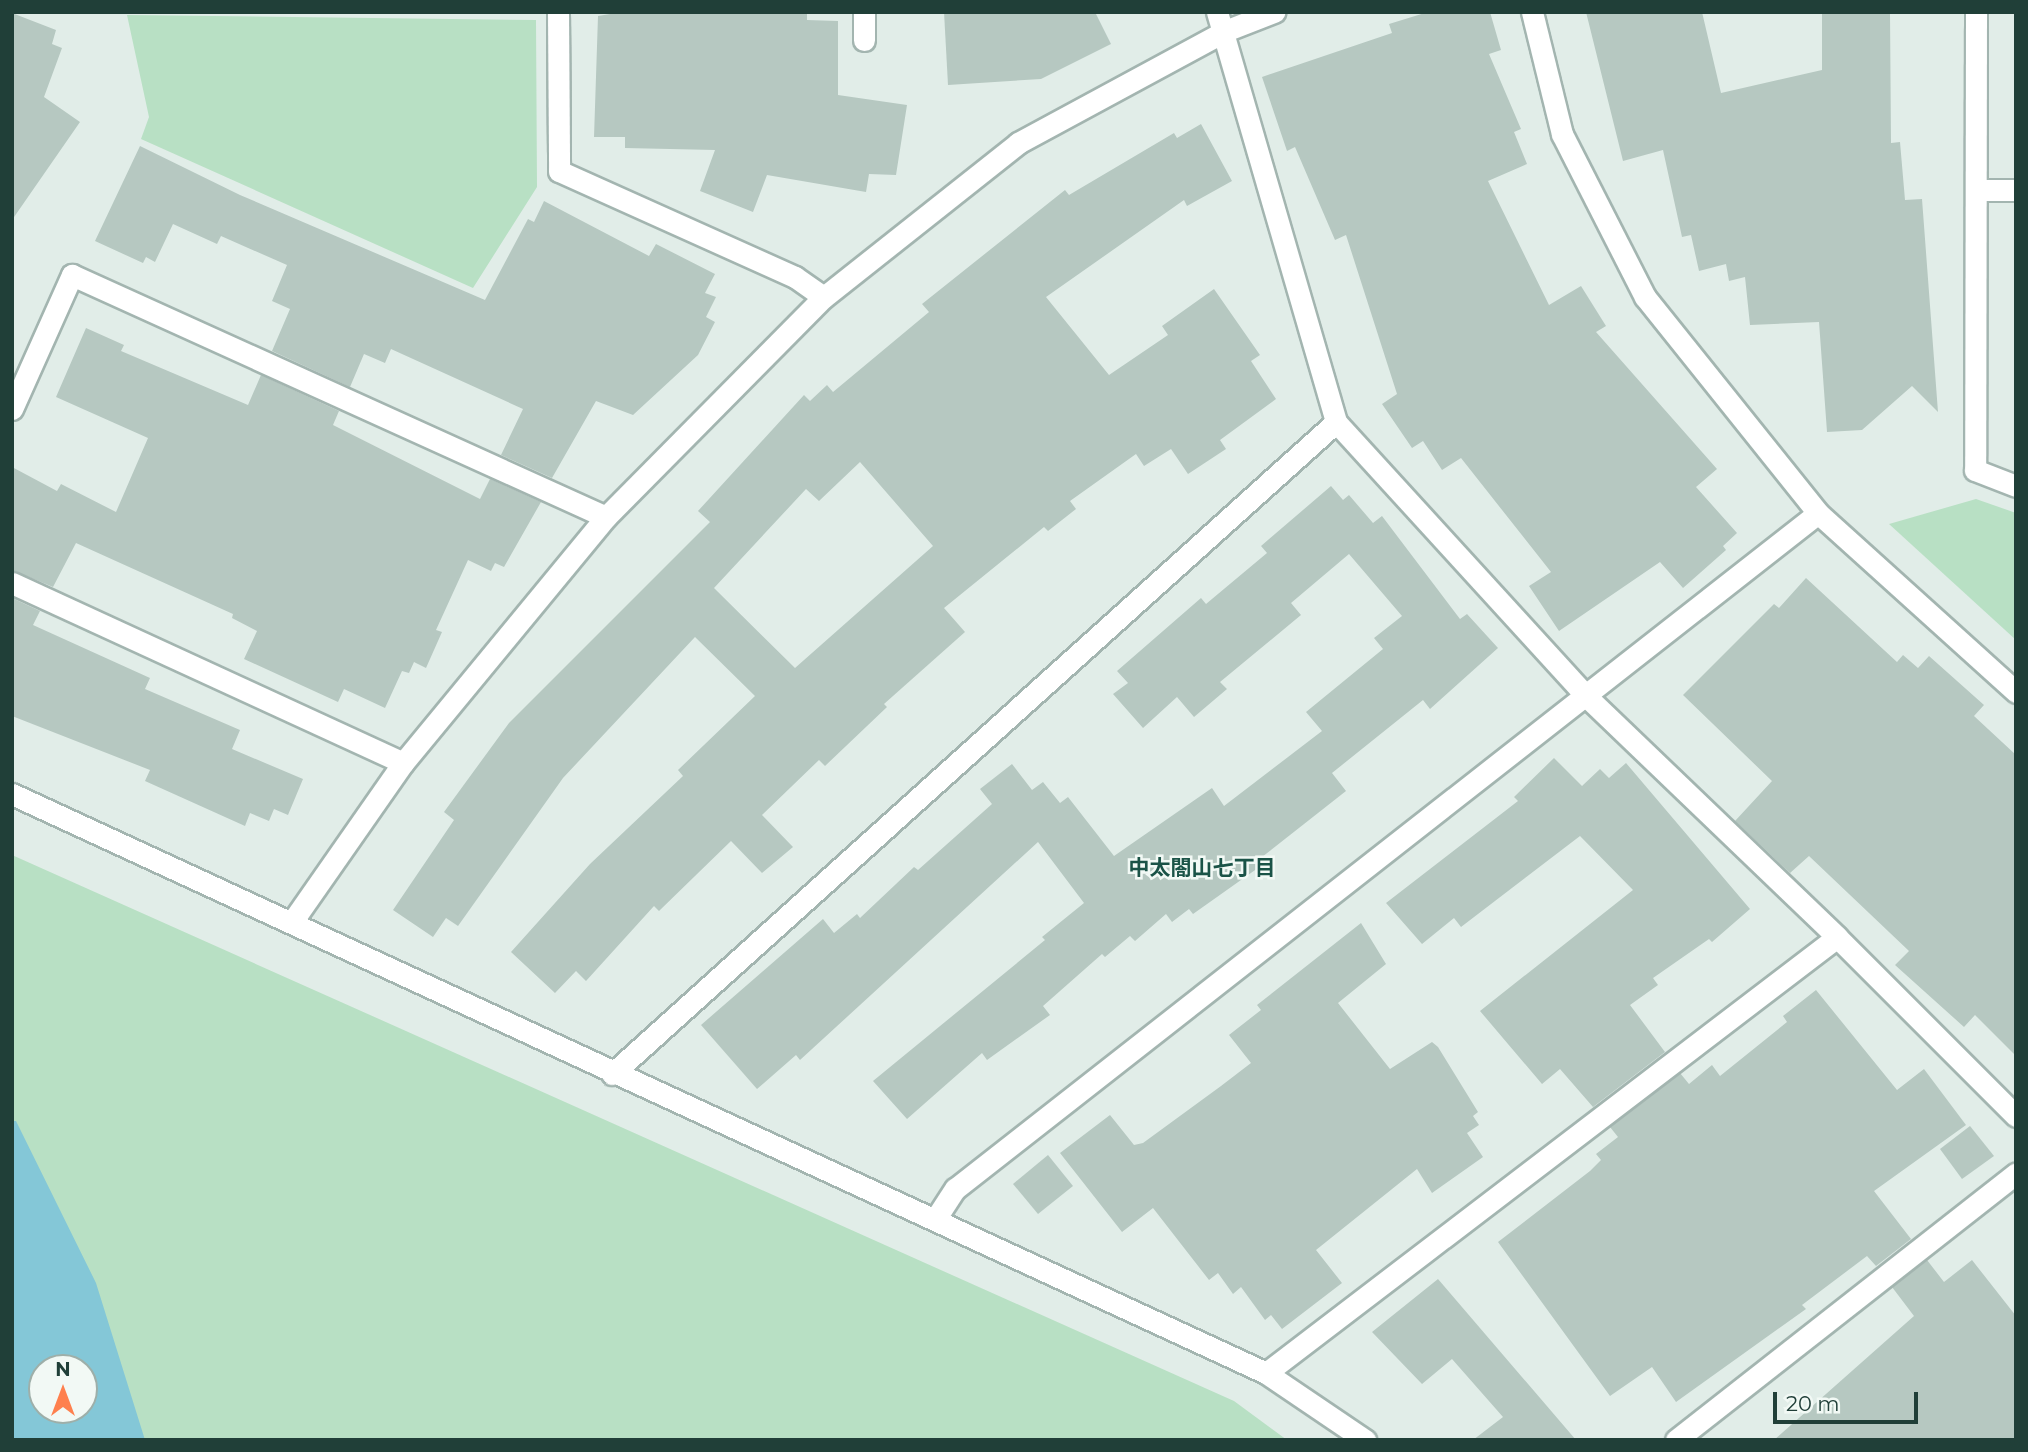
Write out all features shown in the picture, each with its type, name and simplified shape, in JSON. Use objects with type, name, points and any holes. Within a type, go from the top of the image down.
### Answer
[{"type":"street","points":[[558,12],[559,171],[795,277],[824,298]]},
{"type":"street","points":[[864,12],[864,40]]},
{"type":"street","points":[[292,922],[403,763],[606,517],[824,298],[1018,143],[1221,22],[1274,12]]},
{"type":"street","points":[[1532,12],[1562,134],[1645,297],[1818,513],[2016,692]]},
{"type":"street","points":[[1976,12],[1975,470],[2016,486]]},
{"type":"street","points":[[1221,22],[1230,69],[1336,422],[1585,695],[1837,937],[2016,1116]]},
{"type":"street","points":[[1976,190],[2016,190]]},
{"type":"street","points":[[12,409],[72,275],[606,517]]},
{"type":"street","points":[[612,1074],[1336,422]]},
{"type":"street","points":[[936,1218],[955,1189],[1818,513]]},
{"type":"street","points":[[12,583],[403,763]]},
{"type":"street","points":[[12,794],[292,922],[612,1074],[936,1218],[1266,1373],[1365,1440]]},
{"type":"street","points":[[1266,1373],[1837,937]]},
{"type":"street","points":[[1676,1440],[2016,1173]]},
{"type":"green space","points":[[127,15],[536,20],[537,187],[473,288],[141,139],[149,117]]},
{"type":"green space","points":[[1976,499],[2016,513],[2016,640],[1889,524]]},
{"type":"green space","points":[[12,855],[1234,1401],[1287,1440],[12,1440]]},
{"type":"water","points":[[12,1121],[16,1121],[96,1283],[145,1440],[12,1440]]},
{"type":"building","points":[[622,12],[807,12],[807,20],[838,21],[838,95],[907,105],[896,175],[869,174],[866,192],[767,175],[753,212],[700,191],[715,150],[625,148],[625,137],[594,137],[598,16]]},
{"type":"building","points":[[944,12],[1095,12],[1111,44],[1041,79],[948,85]]},
{"type":"building","points":[[1428,12],[1490,12],[1501,50],[1489,54],[1521,129],[1514,132],[1527,164],[1488,181],[1549,305],[1581,286],[1606,326],[1596,332],[1717,469],[1696,487],[1737,533],[1723,546],[1726,550],[1683,588],[1660,562],[1559,631],[1529,586],[1551,572],[1461,458],[1442,470],[1423,441],[1412,448],[1382,404],[1397,394],[1346,235],[1335,240],[1295,147],[1287,151],[1262,77],[1392,33],[1389,24]]},
{"type":"building","points":[[1586,12],[1702,12],[1721,93],[1822,70],[1822,12],[1890,12],[1891,143],[1900,142],[1905,200],[1922,199],[1938,412],[1912,386],[1862,430],[1827,432],[1819,322],[1750,325],[1745,277],[1729,281],[1726,264],[1699,271],[1691,235],[1682,237],[1663,150],[1623,161]]},
{"type":"building","points":[[12,13],[56,30],[52,44],[62,48],[44,97],[80,122],[12,220]]},
{"type":"building","points":[[1201,124],[1232,181],[1187,206],[1184,200],[1046,297],[1109,375],[1168,335],[1162,326],[1214,289],[1260,355],[1251,361],[1276,399],[1220,440],[1226,449],[1188,474],[1171,449],[1144,466],[1136,454],[1070,501],[1076,509],[1048,531],[1044,527],[944,608],[965,632],[884,704],[887,707],[825,766],[819,760],[762,815],[793,847],[762,873],[731,841],[659,911],[654,906],[586,981],[576,971],[555,993],[511,952],[590,864],[683,776],[678,770],[755,696],[695,637],[563,778],[458,926],[446,918],[433,937],[393,910],[454,820],[444,812],[509,723],[710,522],[698,511],[804,395],[810,401],[827,385],[833,392],[929,312],[922,304],[1065,190],[1069,195],[1174,133],[1177,138]],"holes":[[[860,462],[933,546],[795,668],[714,588],[806,489],[819,501]]]},
{"type":"building","points":[[140,146],[240,195],[485,300],[528,219],[534,222],[544,201],[649,256],[656,244],[715,274],[705,293],[716,297],[706,317],[715,322],[698,355],[633,415],[596,401],[552,478],[501,455],[523,409],[391,349],[385,363],[364,354],[350,387],[272,351],[290,309],[272,301],[287,265],[221,236],[217,244],[173,224],[155,262],[146,257],[143,263],[95,241]]},
{"type":"building","points":[[86,328],[124,345],[121,351],[248,405],[261,375],[339,411],[333,425],[480,499],[490,479],[541,502],[504,567],[495,563],[491,571],[468,560],[436,630],[442,632],[426,668],[414,662],[409,673],[402,671],[385,708],[344,689],[338,702],[244,659],[257,631],[232,618],[233,614],[76,543],[53,587],[12,570],[12,467],[57,491],[61,484],[116,512],[148,438],[56,397]]},
{"type":"building","points":[[1331,486],[1343,500],[1349,495],[1373,523],[1382,516],[1460,619],[1467,614],[1498,648],[1430,709],[1423,700],[1332,773],[1346,791],[1262,857],[1265,863],[1193,914],[1189,909],[1172,922],[1166,914],[1135,941],[1130,936],[1105,957],[1102,954],[1043,1006],[1050,1015],[987,1060],[982,1053],[907,1119],[873,1081],[1045,940],[1042,937],[1084,903],[1038,842],[800,1060],[796,1055],[757,1089],[701,1025],[823,919],[834,933],[857,914],[860,918],[914,867],[918,870],[992,804],[980,789],[1012,764],[1032,790],[1043,782],[1060,803],[1068,797],[1114,856],[1212,788],[1224,806],[1322,731],[1306,712],[1383,649],[1374,638],[1402,616],[1349,554],[1291,603],[1301,615],[1220,682],[1227,689],[1194,717],[1177,697],[1143,728],[1113,694],[1128,683],[1117,671],[1201,598],[1206,604],[1267,553],[1261,546]]},
{"type":"building","points":[[1806,578],[1897,662],[1903,655],[1918,668],[1929,656],[1984,705],[1974,716],[2016,755],[2016,1056],[1975,1015],[1964,1027],[1895,965],[1909,951],[1809,856],[1790,873],[1735,821],[1772,781],[1683,695],[1774,604],[1779,608]]},
{"type":"building","points":[[12,598],[40,611],[33,625],[150,678],[145,689],[240,730],[232,749],[303,779],[288,815],[274,809],[269,821],[250,813],[245,826],[145,781],[150,770],[12,716]]},
{"type":"building","points":[[1554,758],[1582,786],[1600,769],[1609,778],[1626,763],[1750,909],[1712,942],[1709,939],[1653,978],[1658,985],[1630,1005],[1665,1052],[1593,1107],[1560,1069],[1542,1084],[1480,1011],[1633,890],[1580,836],[1461,927],[1454,918],[1422,944],[1386,903],[1518,801],[1514,797]]},
{"type":"building","points":[[1361,923],[1386,964],[1338,1003],[1390,1069],[1432,1042],[1438,1047],[1478,1112],[1473,1116],[1479,1125],[1467,1133],[1483,1157],[1432,1193],[1417,1169],[1316,1250],[1342,1283],[1282,1329],[1271,1315],[1265,1320],[1241,1287],[1233,1294],[1218,1273],[1209,1280],[1153,1208],[1122,1232],[1060,1153],[1110,1115],[1134,1145],[1143,1143],[1221,1086],[1251,1063],[1229,1035],[1261,1010],[1257,1005]]},
{"type":"building","points":[[1816,990],[1897,1090],[1924,1069],[1966,1125],[1874,1191],[1911,1239],[1876,1266],[1867,1256],[1802,1305],[1806,1309],[1676,1402],[1652,1367],[1610,1396],[1498,1242],[1601,1160],[1596,1154],[1618,1137],[1610,1127],[1680,1073],[1689,1084],[1712,1065],[1720,1076],[1787,1022],[1783,1016]]},
{"type":"building","points":[[1970,1126],[1994,1156],[1962,1179],[1940,1149]]},
{"type":"building","points":[[1048,1155],[1073,1186],[1038,1214],[1013,1184]]},
{"type":"building","points":[[1927,1260],[1944,1282],[1972,1260],[2016,1316],[2016,1440],[1774,1440],[1914,1316],[1892,1287]]},
{"type":"building","points":[[1438,1279],[1576,1440],[1473,1440],[1503,1417],[1452,1359],[1422,1384],[1372,1332]]},
{"type":"district","name":"中太閤山七丁目","points":[[1202,868]]}]
